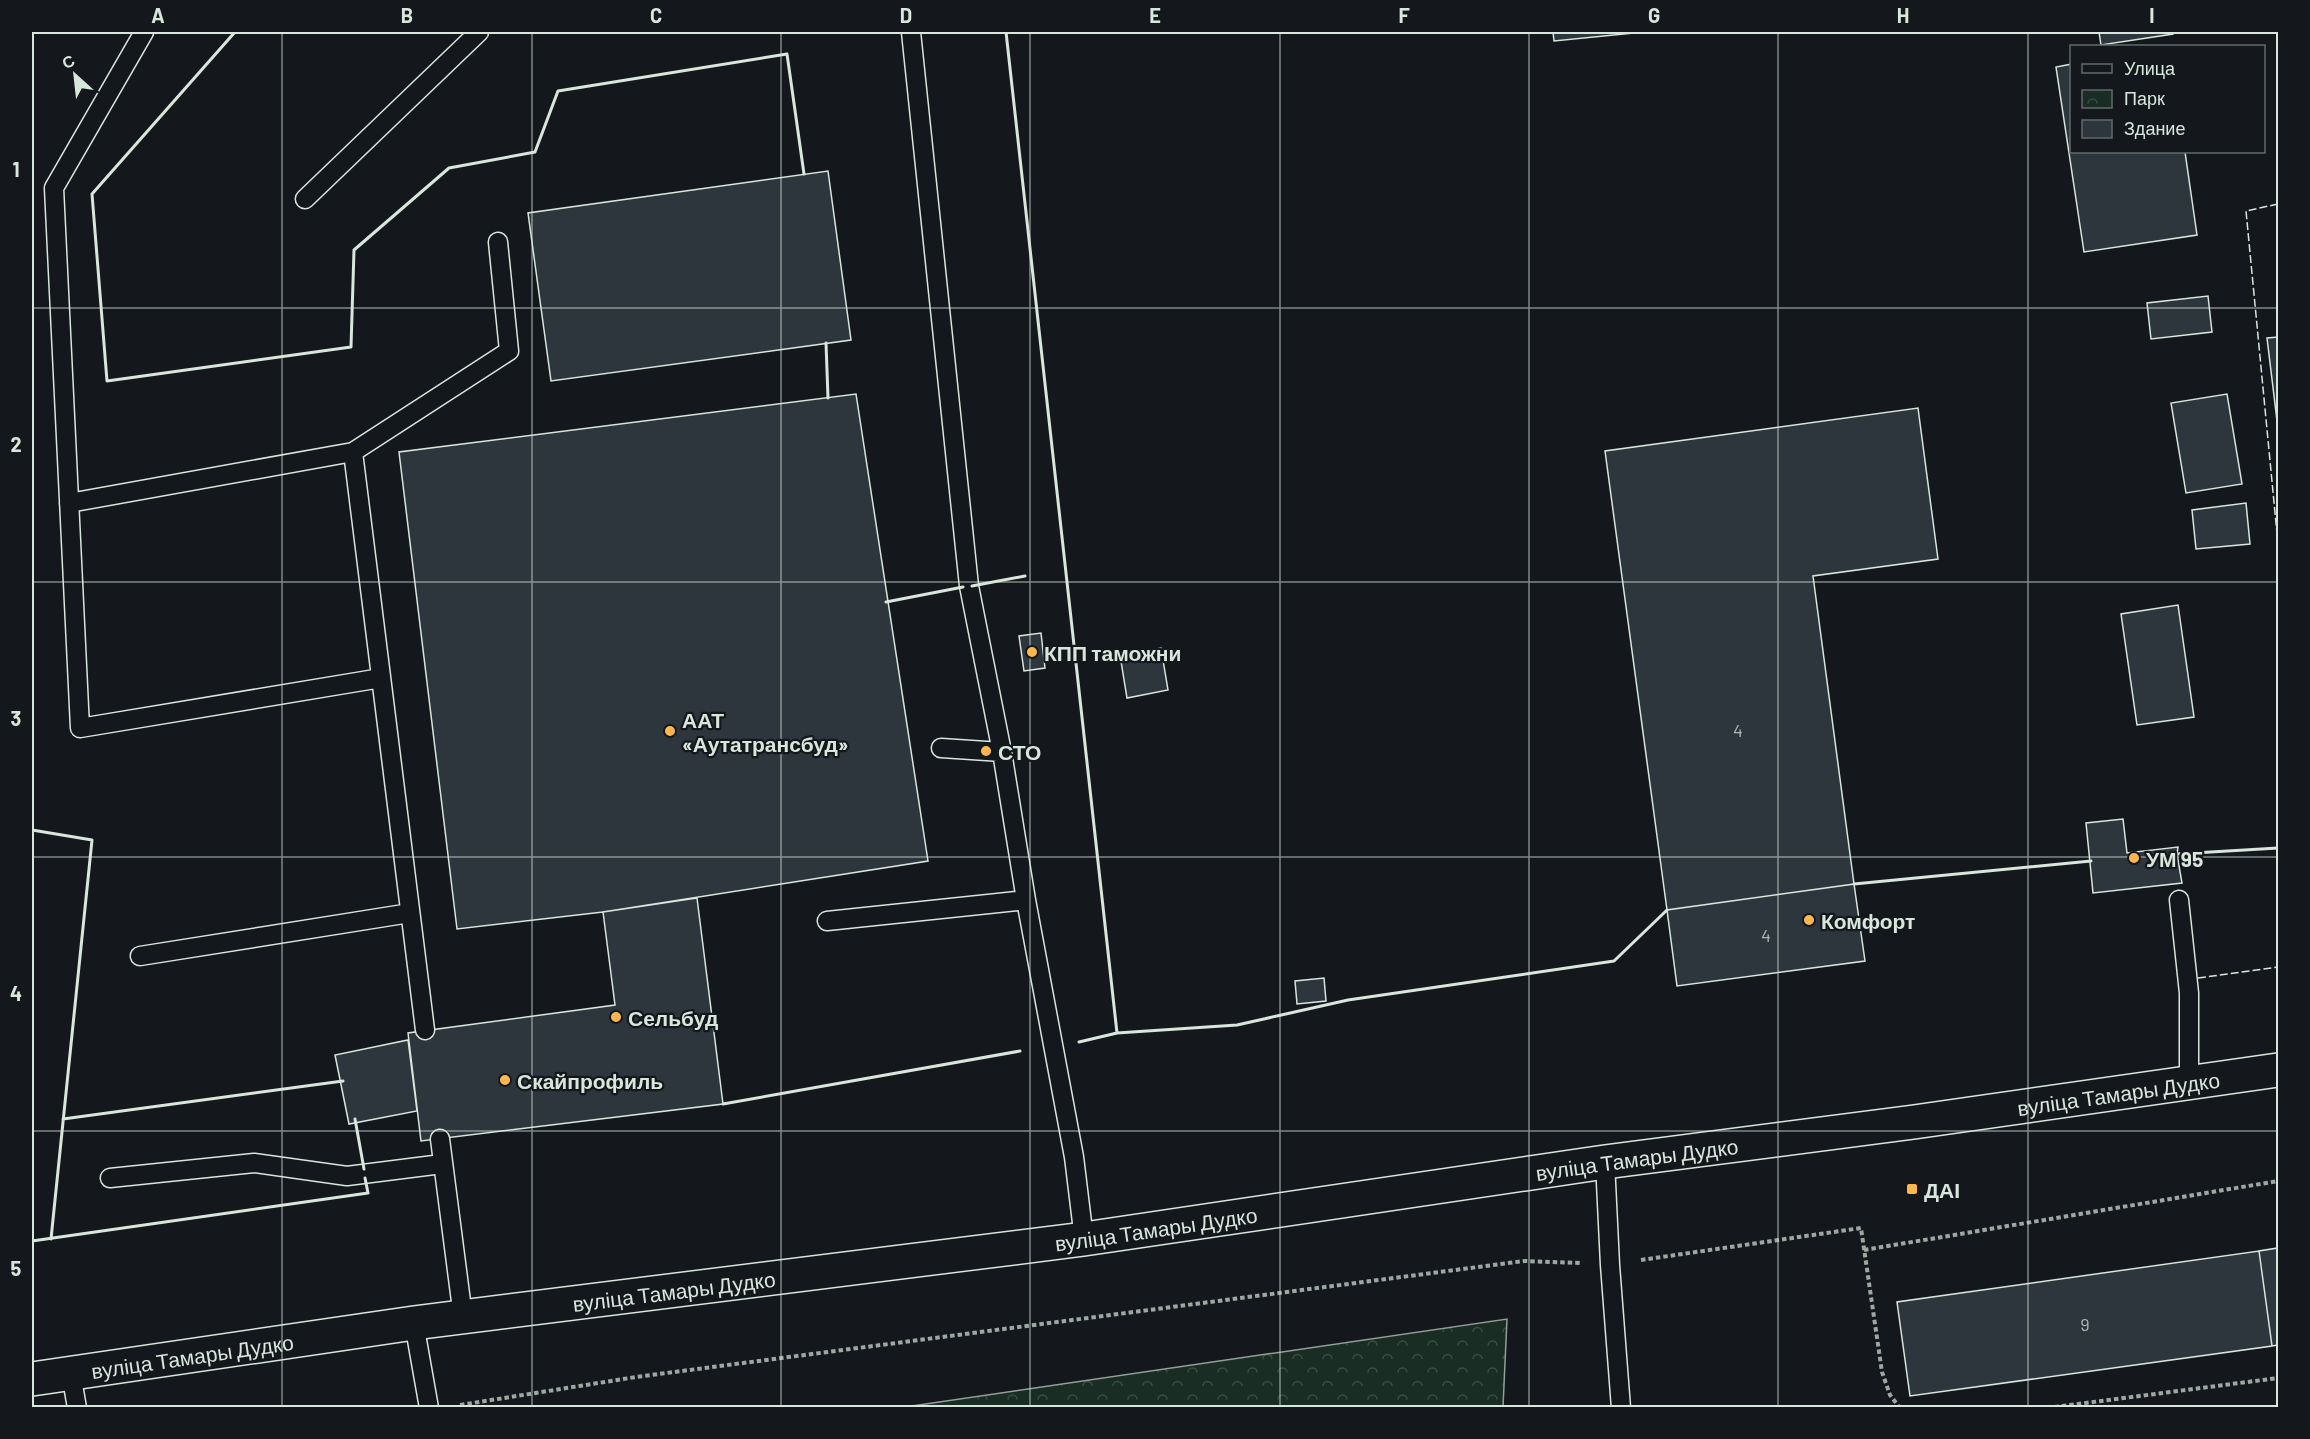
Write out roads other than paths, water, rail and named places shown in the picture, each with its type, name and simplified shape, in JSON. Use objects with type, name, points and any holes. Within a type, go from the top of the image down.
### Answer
[{"type":"street","name":"вуліца Тамары Дудко","points":[[32,1379],[414,1323],[1084,1239],[1605,1162],[1914,1122],[2278,1070]]},
{"type":"lane","points":[[144,32],[54,188],[80,728],[381,678]]},
{"type":"lane","points":[[305,199],[479,32]]},
{"type":"lane","points":[[911,32],[969,586],[1002,752],[1026,900],[1074,1157],[1084,1239]]},
{"type":"lane","points":[[69,503],[353,452],[509,351],[498,242]]},
{"type":"lane","points":[[353,452],[425,1030]]},
{"type":"lane","points":[[940,748],[1002,752]]},
{"type":"lane","points":[[827,921],[1026,900]]},
{"type":"lane","points":[[2178,900],[2189,993],[2189,1082]]},
{"type":"lane","points":[[140,956],[410,913]]},
{"type":"lane","points":[[440,1139],[463,1317]]},
{"type":"lane","points":[[1605,1162],[1621,1407]]},
{"type":"lane","points":[[110,1178],[254,1163],[346,1176],[442,1164]]},
{"type":"lane","points":[[414,1323],[429,1407]]},
{"type":"lane","points":[[71,1373],[77,1407]]},
{"type":"place","name":"КПП таможни","points":[[1032,652]]},
{"type":"place","name":"ААТ «Аутатрансбуд»","points":[[670,731]]},
{"type":"place","name":"СТО","points":[[986,751]]},
{"type":"place","name":"УМ 95","points":[[2134,858]]},
{"type":"place","name":"Комфорт","points":[[1809,920]]},
{"type":"place","name":"Сельбуд","points":[[616,1017]]},
{"type":"place","name":"Скайпрофиль","points":[[505,1080]]},
{"type":"place","name":"ДАІ","points":[[1912,1189]]}]
